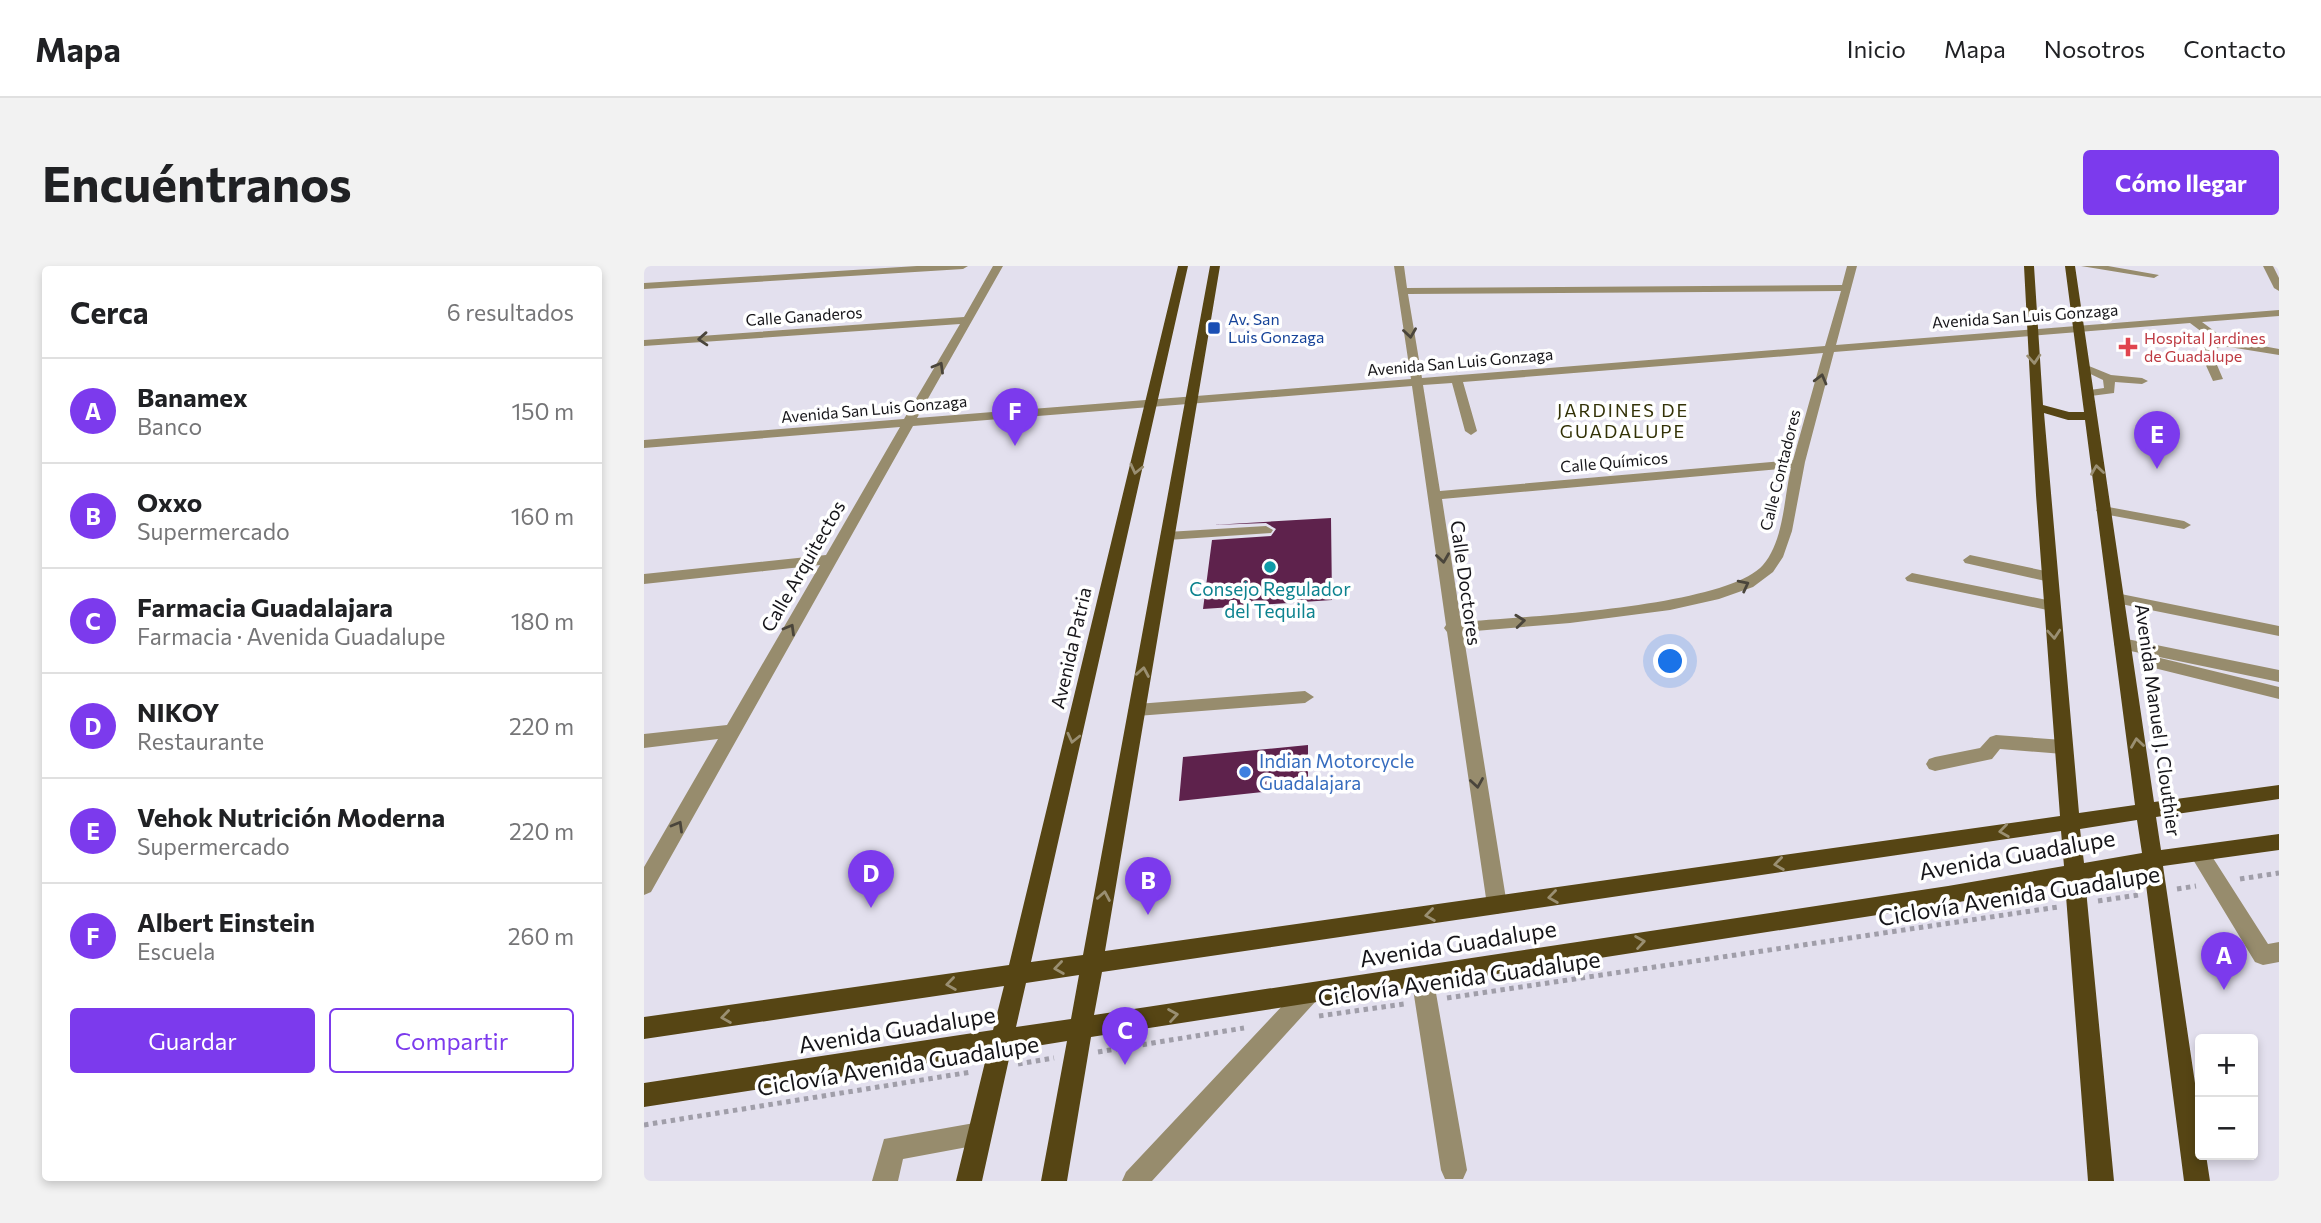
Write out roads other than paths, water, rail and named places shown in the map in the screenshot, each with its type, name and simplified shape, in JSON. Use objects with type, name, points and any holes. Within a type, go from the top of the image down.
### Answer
[{"type":"main road","name":"Avenida Patria","points":[[969,1181],[1183,266]]},
{"type":"main road","points":[[1054,1181],[1214,266]]},
{"type":"main road","points":[[2029,266],[2063,747],[2077,871],[2101,1181]]},
{"type":"main road","name":"Avenida Manuel J. Clouthier","points":[[2070,266],[2197,1181]]},
{"type":"main road","points":[[2038,407],[2068,416],[2090,416]]},
{"type":"main road","name":"Avenida Guadalupe","points":[[644,1028],[2279,792]]},
{"type":"main road","name":"Avenida Guadalupe","points":[[644,1095],[1934,897],[2153,859],[2279,842]]},
{"type":"street","points":[[644,286],[963,266]]},
{"type":"street","name":"Calle Arquitectos","points":[[644,886],[998,266]]},
{"type":"street","name":"Calle Doctores","points":[[1399,266],[1452,628],[1497,905]]},
{"type":"street","name":"Calle Contadores","points":[[1452,628],[1679,604],[1726,594],[1750,583],[1768,569],[1787,523],[1798,463],[1852,266]]},
{"type":"street","points":[[2086,266],[2154,275]]},
{"type":"street","points":[[2268,266],[2279,288]]},
{"type":"street","points":[[1403,290],[1847,288]]},
{"type":"street","name":"Avenida San Luis Gonzaga","points":[[644,444],[2279,313]]},
{"type":"street","name":"Calle Ganaderos","points":[[644,343],[967,320]]},
{"type":"street","points":[[2192,320],[2222,342],[2279,352]]},
{"type":"street","points":[[2217,379],[2206,350],[2222,342]]},
{"type":"street","points":[[2084,367],[2109,378],[2142,380]]},
{"type":"street","points":[[1456,378],[1471,431]]},
{"type":"street","points":[[2087,394],[2110,391],[2109,378]]},
{"type":"street","name":"Calle Químicos","points":[[1434,496],[1798,463]]},
{"type":"street","points":[[2103,510],[2184,525]]},
{"type":"street","points":[[1167,536],[1266,530]]},
{"type":"street","points":[[644,579],[830,559]]},
{"type":"street","points":[[1970,561],[2050,577]]},
{"type":"street","points":[[1912,578],[2052,606]]},
{"type":"street","points":[[2116,598],[2279,631]]},
{"type":"street","points":[[2123,650],[2279,676]]},
{"type":"street","points":[[2123,650],[2279,693]]},
{"type":"street","points":[[1137,710],[1305,697]]},
{"type":"street","points":[[644,741],[732,731]]},
{"type":"street","points":[[1935,764],[1986,754],[1996,742],[2063,747]]},
{"type":"street","points":[[2199,853],[2263,955],[2279,952]]},
{"type":"street","points":[[1422,976],[1454,1170]]},
{"type":"street","points":[[1135,1181],[1308,993]]},
{"type":"street","points":[[885,1181],[893,1148],[980,1134]]},
{"type":"place","name":"Av. San Luis Gonzaga","points":[[1214,328]]},
{"type":"place","name":"Hospital Jardines de Guadalupe","points":[[2128,347]]},
{"type":"place","name":"Albert Einstein","points":[[1015,446]]},
{"type":"place","name":"Vehok Nutrición Moderna","points":[[2157,469]]},
{"type":"place","name":"Consejo Regulador del Tequila","points":[[1270,567]]},
{"type":"place","name":"Indian Motorcycle Guadalajara","points":[[1245,772]]},
{"type":"place","name":"NIKOY","points":[[871,908]]},
{"type":"place","name":"Oxxo","points":[[1148,915]]},
{"type":"place","name":"Banamex","points":[[2224,990]]},
{"type":"place","name":"Farmacia Guadalajara","points":[[1125,1065]]},
{"type":"district","name":"JARDINES DE GUADALUPE","points":[[1623,421]]}]
